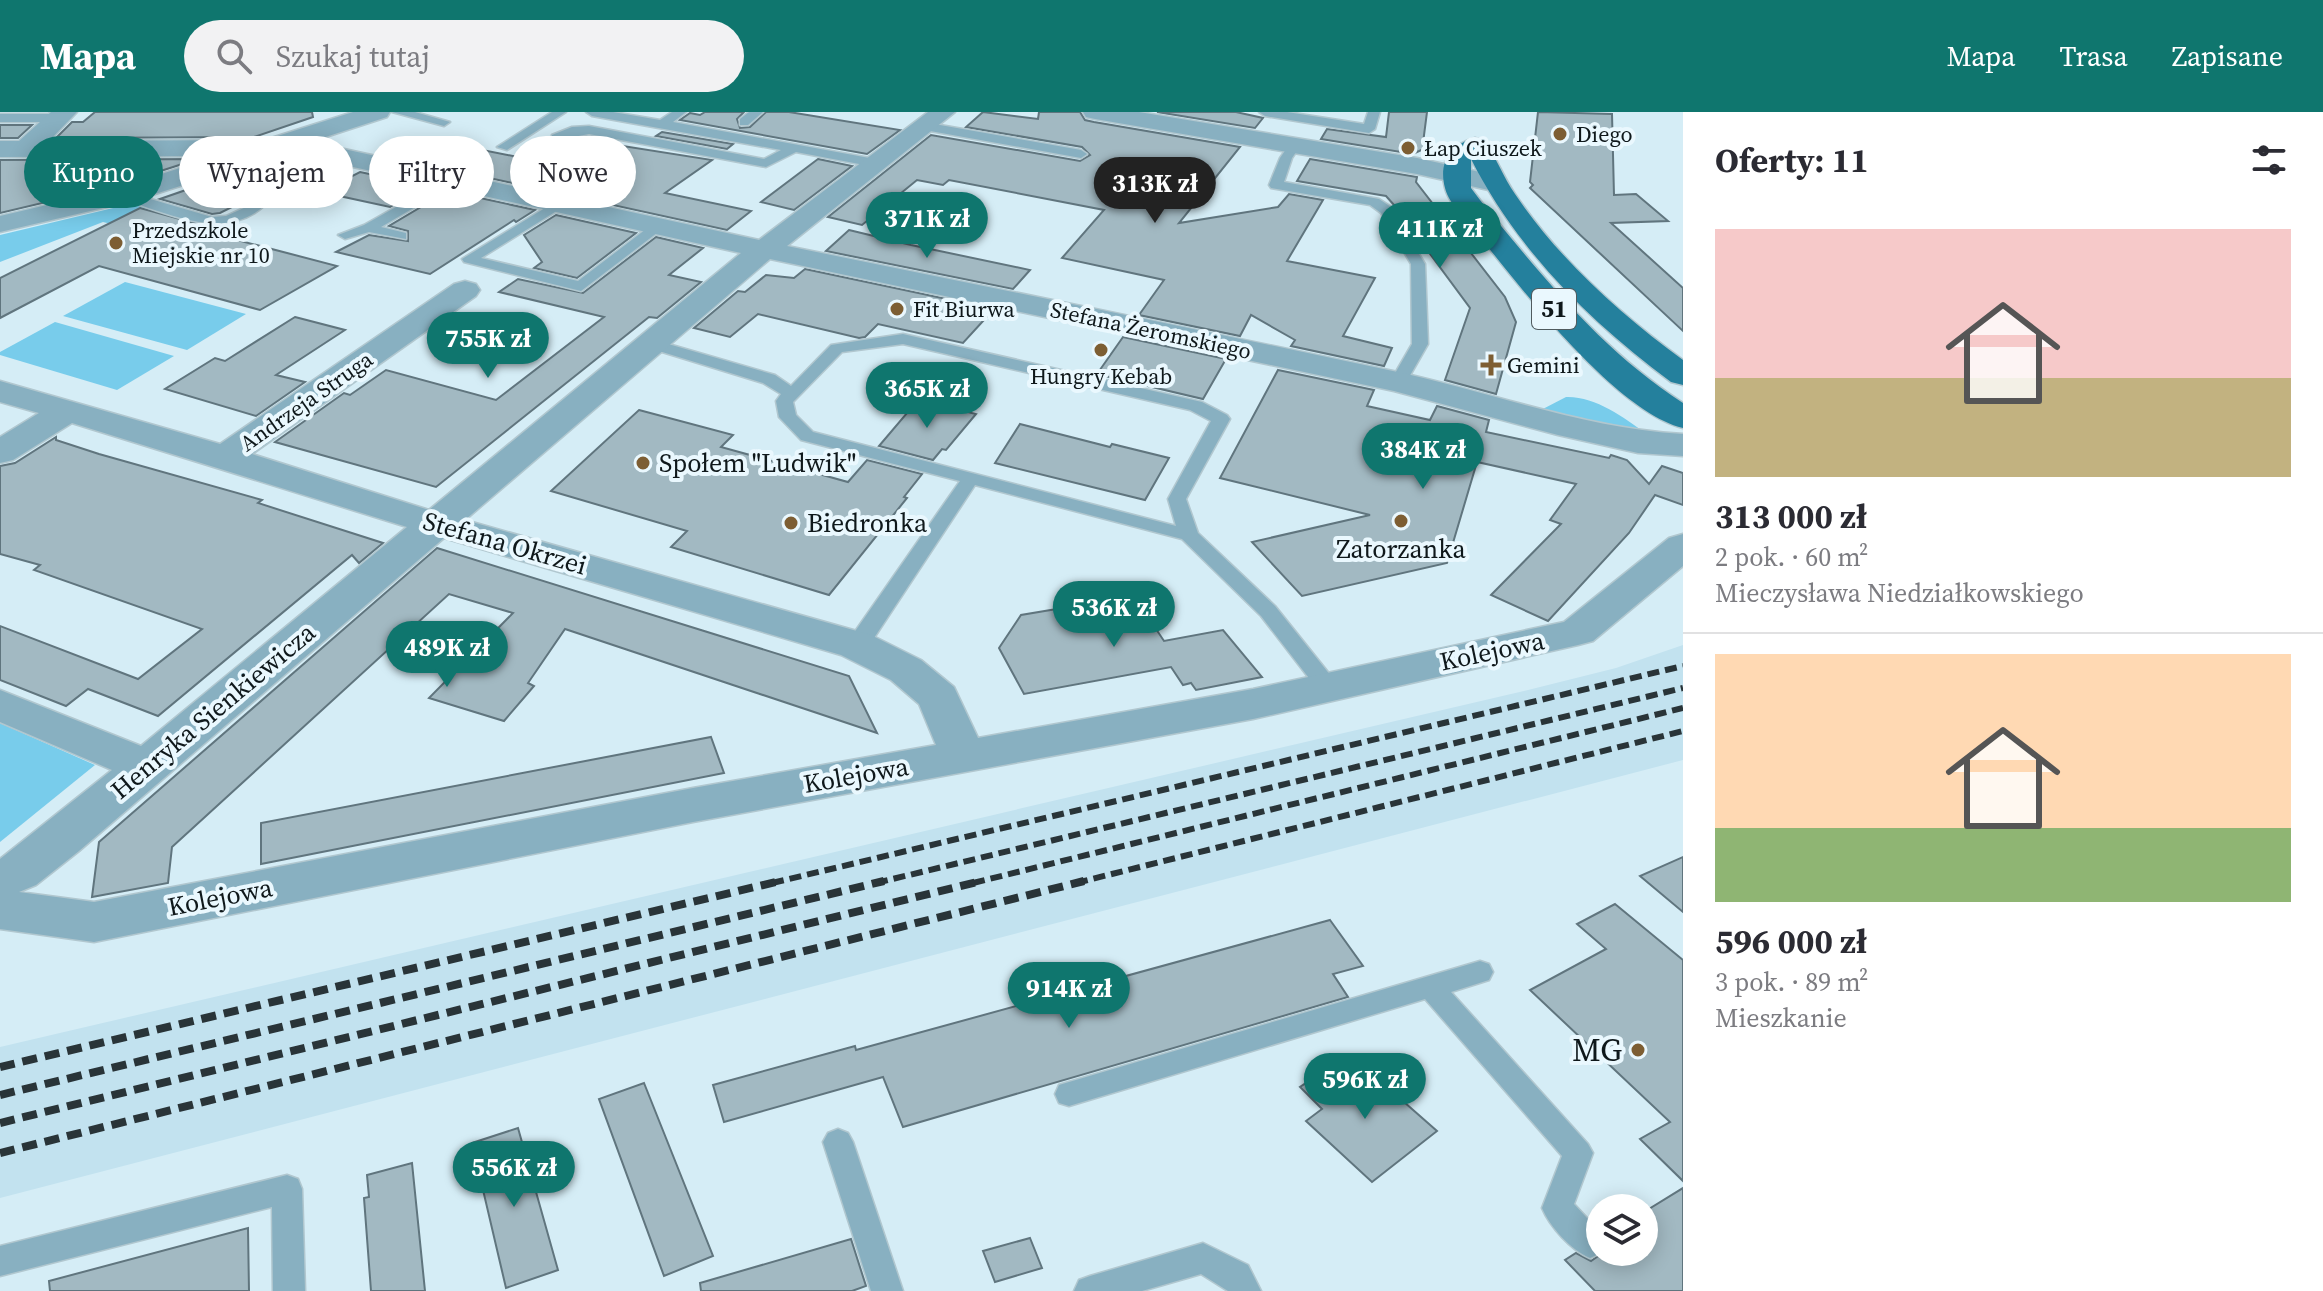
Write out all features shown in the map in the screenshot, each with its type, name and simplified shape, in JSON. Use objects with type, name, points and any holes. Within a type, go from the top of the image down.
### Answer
[{"type":"main road","name":"51","points":[[1683,375],[1606,316],[1535,238],[1493,183],[1477,136],[1458,156],[1458,188],[1470,206],[1571,329],[1611,367],[1683,418]]},
{"type":"street","points":[[309,136],[378,112]]},
{"type":"street","points":[[1095,112],[1457,173],[1493,183]]},
{"type":"street","points":[[13,149],[62,115]]},
{"type":"street","name":"Henryka Sienkiewicza","points":[[0,879],[18,872],[148,767],[435,522],[763,249],[933,119]]},
{"type":"street","name":"Stefana Żeromskiego","points":[[13,149],[179,148]]},
{"type":"street","points":[[0,224],[68,208]]},
{"type":"street","name":"Stefana Żeromskiego","points":[[576,208],[1398,382],[1558,425],[1638,442],[1683,445]]},
{"type":"street","name":"Andrzeja Struga","points":[[225,457],[465,290]]},
{"type":"street","name":"Stefana Okrzei","points":[[0,391],[225,457],[392,511],[856,645],[906,670],[938,697],[963,755]]},
{"type":"street","points":[[0,452],[66,412]]},
{"type":"street","name":"Kolejowa","points":[[0,909],[94,922],[963,755],[1253,704],[1578,632],[1683,546]]},
{"type":"street","points":[[0,705],[148,767]]},
{"type":"lane","points":[[398,112],[444,122]]},
{"type":"lane","points":[[503,147],[560,112]]},
{"type":"lane","points":[[592,112],[875,163]]},
{"type":"lane","points":[[662,124],[680,112]]},
{"type":"lane","points":[[744,122],[757,112]]},
{"type":"lane","points":[[1265,112],[1369,129],[1374,112]]},
{"type":"lane","points":[[0,118],[62,115]]},
{"type":"lane","points":[[933,119],[1081,154]]},
{"type":"lane","points":[[561,136],[572,131],[589,130],[621,136]]},
{"type":"lane","points":[[636,139],[766,163],[794,148]]},
{"type":"lane","points":[[1295,145],[1286,158],[1276,185],[1374,202],[1386,210],[1418,264],[1420,344],[1398,382]]},
{"type":"lane","points":[[163,207],[211,221],[229,220],[253,208]]},
{"type":"lane","points":[[345,235],[369,228],[403,208]]},
{"type":"lane","points":[[552,208],[469,259],[581,286],[659,226]]},
{"type":"lane","points":[[369,228],[401,236]]},
{"type":"lane","points":[[1189,535],[807,436],[788,417],[784,401],[837,348],[903,339],[1196,406],[1221,419],[1177,499],[1189,535],[1268,611],[1327,686]]},
{"type":"lane","points":[[652,344],[769,379],[792,394]]},
{"type":"lane","points":[[856,645],[971,478]]},
{"type":"lane","points":[[1069,1094],[1480,972]]},
{"type":"lane","points":[[1431,988],[1578,1153],[1557,1208],[1586,1239]]},
{"type":"lane","points":[[838,1142],[887,1291]]},
{"type":"lane","points":[[0,1261],[287,1189],[289,1291]]},
{"type":"lane","points":[[1090,1291],[1203,1258],[1237,1276],[1245,1291]]},
{"type":"shaded area","points":[[113,208],[160,210],[124,227],[103,222],[0,262],[0,235]]},
{"type":"shaded area","points":[[125,282],[246,314],[187,350],[63,316]]},
{"type":"shaded area","points":[[55,322],[174,356],[117,390],[0,355],[0,352]]},
{"type":"shaded area","points":[[1566,397],[1598,404],[1647,434],[1539,411]]},
{"type":"shaded area","points":[[1683,645],[1683,760],[0,1198],[0,1047],[1528,690],[1616,668]]},
{"type":"shaded area","points":[[0,723],[95,765],[0,842]]},
{"type":"building","points":[[95,112],[312,112],[313,117],[257,136],[58,136],[72,122],[83,122]]},
{"type":"building","points":[[705,112],[744,112],[737,119],[740,128],[750,127],[766,112],[789,112],[900,130],[867,154],[680,120],[690,113],[700,115]]},
{"type":"building","points":[[983,112],[1038,119],[1039,112],[1080,112],[1085,120],[1094,122],[1240,147],[1179,223],[1278,207],[1289,194],[1323,200],[1287,261],[1375,278],[1343,336],[1392,348],[1384,366],[1291,346],[1295,340],[1251,315],[1240,336],[1139,315],[1164,280],[1062,258],[1104,210],[949,180],[943,185],[917,180],[862,225],[828,217],[931,135],[1080,161],[1090,155],[1082,147],[966,127]]},
{"type":"building","points":[[1157,112],[1236,112],[1263,118],[1255,128]]},
{"type":"building","points":[[1389,112],[1427,112],[1423,143],[1432,145],[1413,154],[1321,139],[1327,129],[1386,137]]},
{"type":"building","points":[[1538,112],[1612,114],[1614,195],[1636,194],[1668,221],[1611,223],[1683,288],[1683,331],[1530,188],[1533,185],[1530,182]]},
{"type":"building","points":[[0,125],[32,125],[18,138],[0,138]]},
{"type":"building","points":[[662,132],[733,144],[727,149],[656,136]]},
{"type":"building","points":[[636,148],[712,160],[665,193],[751,211],[727,230],[627,208],[636,208]]},
{"type":"building","points":[[494,152],[510,155],[510,182],[494,179]]},
{"type":"building","points":[[163,159],[179,159],[179,165],[163,170]]},
{"type":"building","points":[[818,159],[852,166],[794,210],[761,202]]},
{"type":"building","points":[[1310,159],[1417,177],[1416,182],[1505,297],[1516,322],[1496,394],[1445,380],[1470,308],[1394,205],[1386,196],[1297,181]]},
{"type":"building","points":[[0,160],[24,160],[24,207],[0,213]]},
{"type":"building","points":[[360,172],[369,174],[369,202],[353,199],[353,176]]},
{"type":"building","points":[[179,192],[179,204],[163,200]]},
{"type":"building","points":[[494,201],[510,205],[510,208],[535,210],[430,274],[336,252],[369,235],[408,241],[408,231],[389,226],[419,208],[494,208]]},
{"type":"building","points":[[140,208],[198,224],[191,228],[337,266],[260,310],[99,266],[0,318],[0,278]]},
{"type":"building","points":[[191,208],[230,208],[212,214]]},
{"type":"building","points":[[556,215],[636,233],[577,278],[534,268],[542,262],[524,235]]},
{"type":"building","points":[[849,230],[1030,270],[1013,289],[826,251]]},
{"type":"building","points":[[656,237],[703,248],[669,275],[701,282],[657,318],[649,317],[436,487],[275,442],[344,393],[350,395],[386,370],[496,400],[604,317],[499,292],[518,279],[583,293]]},
{"type":"building","points":[[805,269],[994,309],[963,343],[878,324],[865,337],[859,338],[758,314],[730,337],[694,328],[738,291],[745,292],[766,275],[794,278]]},
{"type":"building","points":[[295,317],[345,330],[276,375],[305,382],[256,416],[165,389],[215,358],[225,361]]},
{"type":"building","points":[[1123,337],[1226,359],[1203,399],[1097,374]]},
{"type":"building","points":[[1278,370],[1374,390],[1367,406],[1430,420],[1437,406],[1489,420],[1486,432],[1609,458],[1611,455],[1627,460],[1649,484],[1662,466],[1683,473],[1683,505],[1655,495],[1629,533],[1548,621],[1491,595],[1561,524],[1550,520],[1576,484],[1477,462],[1447,563],[1302,596],[1252,542],[1370,515],[1220,478]]},
{"type":"building","points":[[918,400],[976,414],[946,450],[942,449],[933,460],[879,446]]},
{"type":"building","points":[[639,410],[733,435],[721,447],[848,482],[867,460],[922,474],[904,497],[907,498],[829,595],[671,547],[687,531],[551,491]]},
{"type":"building","points":[[1020,424],[1110,447],[1112,444],[1169,458],[1145,500],[995,463]]},
{"type":"building","points":[[56,437],[56,440],[99,454],[262,500],[258,503],[383,543],[359,563],[352,555],[158,716],[88,689],[66,706],[0,680],[0,626],[138,679],[202,629],[34,570],[40,565],[0,554],[0,466],[15,463]]},
{"type":"building","points":[[437,548],[849,676],[877,733],[565,629],[528,683],[534,686],[504,721],[429,698],[513,613],[449,594],[172,847],[168,883],[92,897],[99,842]]},
{"type":"building","points":[[1134,596],[1164,641],[1223,630],[1262,677],[1196,690],[1191,683],[1183,685],[1171,667],[1024,694],[999,648],[1021,615]]},
{"type":"building","points":[[711,737],[724,773],[261,864],[261,823]]},
{"type":"building","points":[[1683,857],[1683,912],[1640,876]]},
{"type":"building","name":"MG","points":[[1615,904],[1683,960],[1683,1181],[1640,1139],[1670,1122],[1530,990],[1606,949],[1577,924]]},
{"type":"building","points":[[1330,920],[1363,966],[1333,974],[1348,997],[903,1127],[883,1077],[724,1122],[713,1085],[855,1046],[856,1050]]},
{"type":"building","points":[[1333,1065],[1356,1083],[1371,1073],[1437,1131],[1372,1182],[1306,1121],[1322,1109],[1300,1087]]},
{"type":"building","points":[[644,1083],[713,1256],[664,1276],[599,1099]]},
{"type":"building","points":[[518,1128],[558,1270],[506,1288],[472,1143]]},
{"type":"building","points":[[412,1163],[425,1291],[371,1291],[364,1198],[369,1197],[367,1175]]},
{"type":"building","points":[[1683,1188],[1683,1291],[1595,1291],[1565,1260],[1576,1253],[1586,1258],[1586,1266],[1658,1266],[1658,1203]]},
{"type":"building","points":[[248,1228],[249,1291],[50,1291],[49,1281]]},
{"type":"building","points":[[1030,1238],[1042,1268],[995,1282],[983,1251]]},
{"type":"building","points":[[851,1239],[866,1286],[852,1291],[701,1291],[700,1283]]},
{"type":"railway","points":[[772,883],[1683,666]]},
{"type":"railway","points":[[876,883],[1683,688]]},
{"type":"railway","points":[[973,883],[1683,708]]},
{"type":"railway","points":[[1076,883],[1683,731]]},
{"type":"railway","points":[[0,1067],[780,881]]},
{"type":"railway","points":[[0,1095],[884,881]]},
{"type":"railway","points":[[0,1123],[981,881]]},
{"type":"railway","points":[[0,1153],[1084,881]]},
{"type":"place","name":"Diego","points":[[1560,134]]},
{"type":"place","name":"Łap Ciuszek","points":[[1408,148]]},
{"type":"place","name":"Przedszkole Miejskie nr 10","points":[[116,243]]},
{"type":"place","name":"Fit Biurwa","points":[[897,309]]},
{"type":"place","name":"Hungry Kebab","points":[[1101,350]]},
{"type":"place","name":"Gemini","points":[[1491,365]]},
{"type":"place","name":"Społem \"Ludwik\"","points":[[643,463]]},
{"type":"place","name":"Zatorzanka","points":[[1401,521]]},
{"type":"place","name":"Biedronka","points":[[791,523]]},
{"type":"place","name":"MG","points":[[1638,1050]]}]
